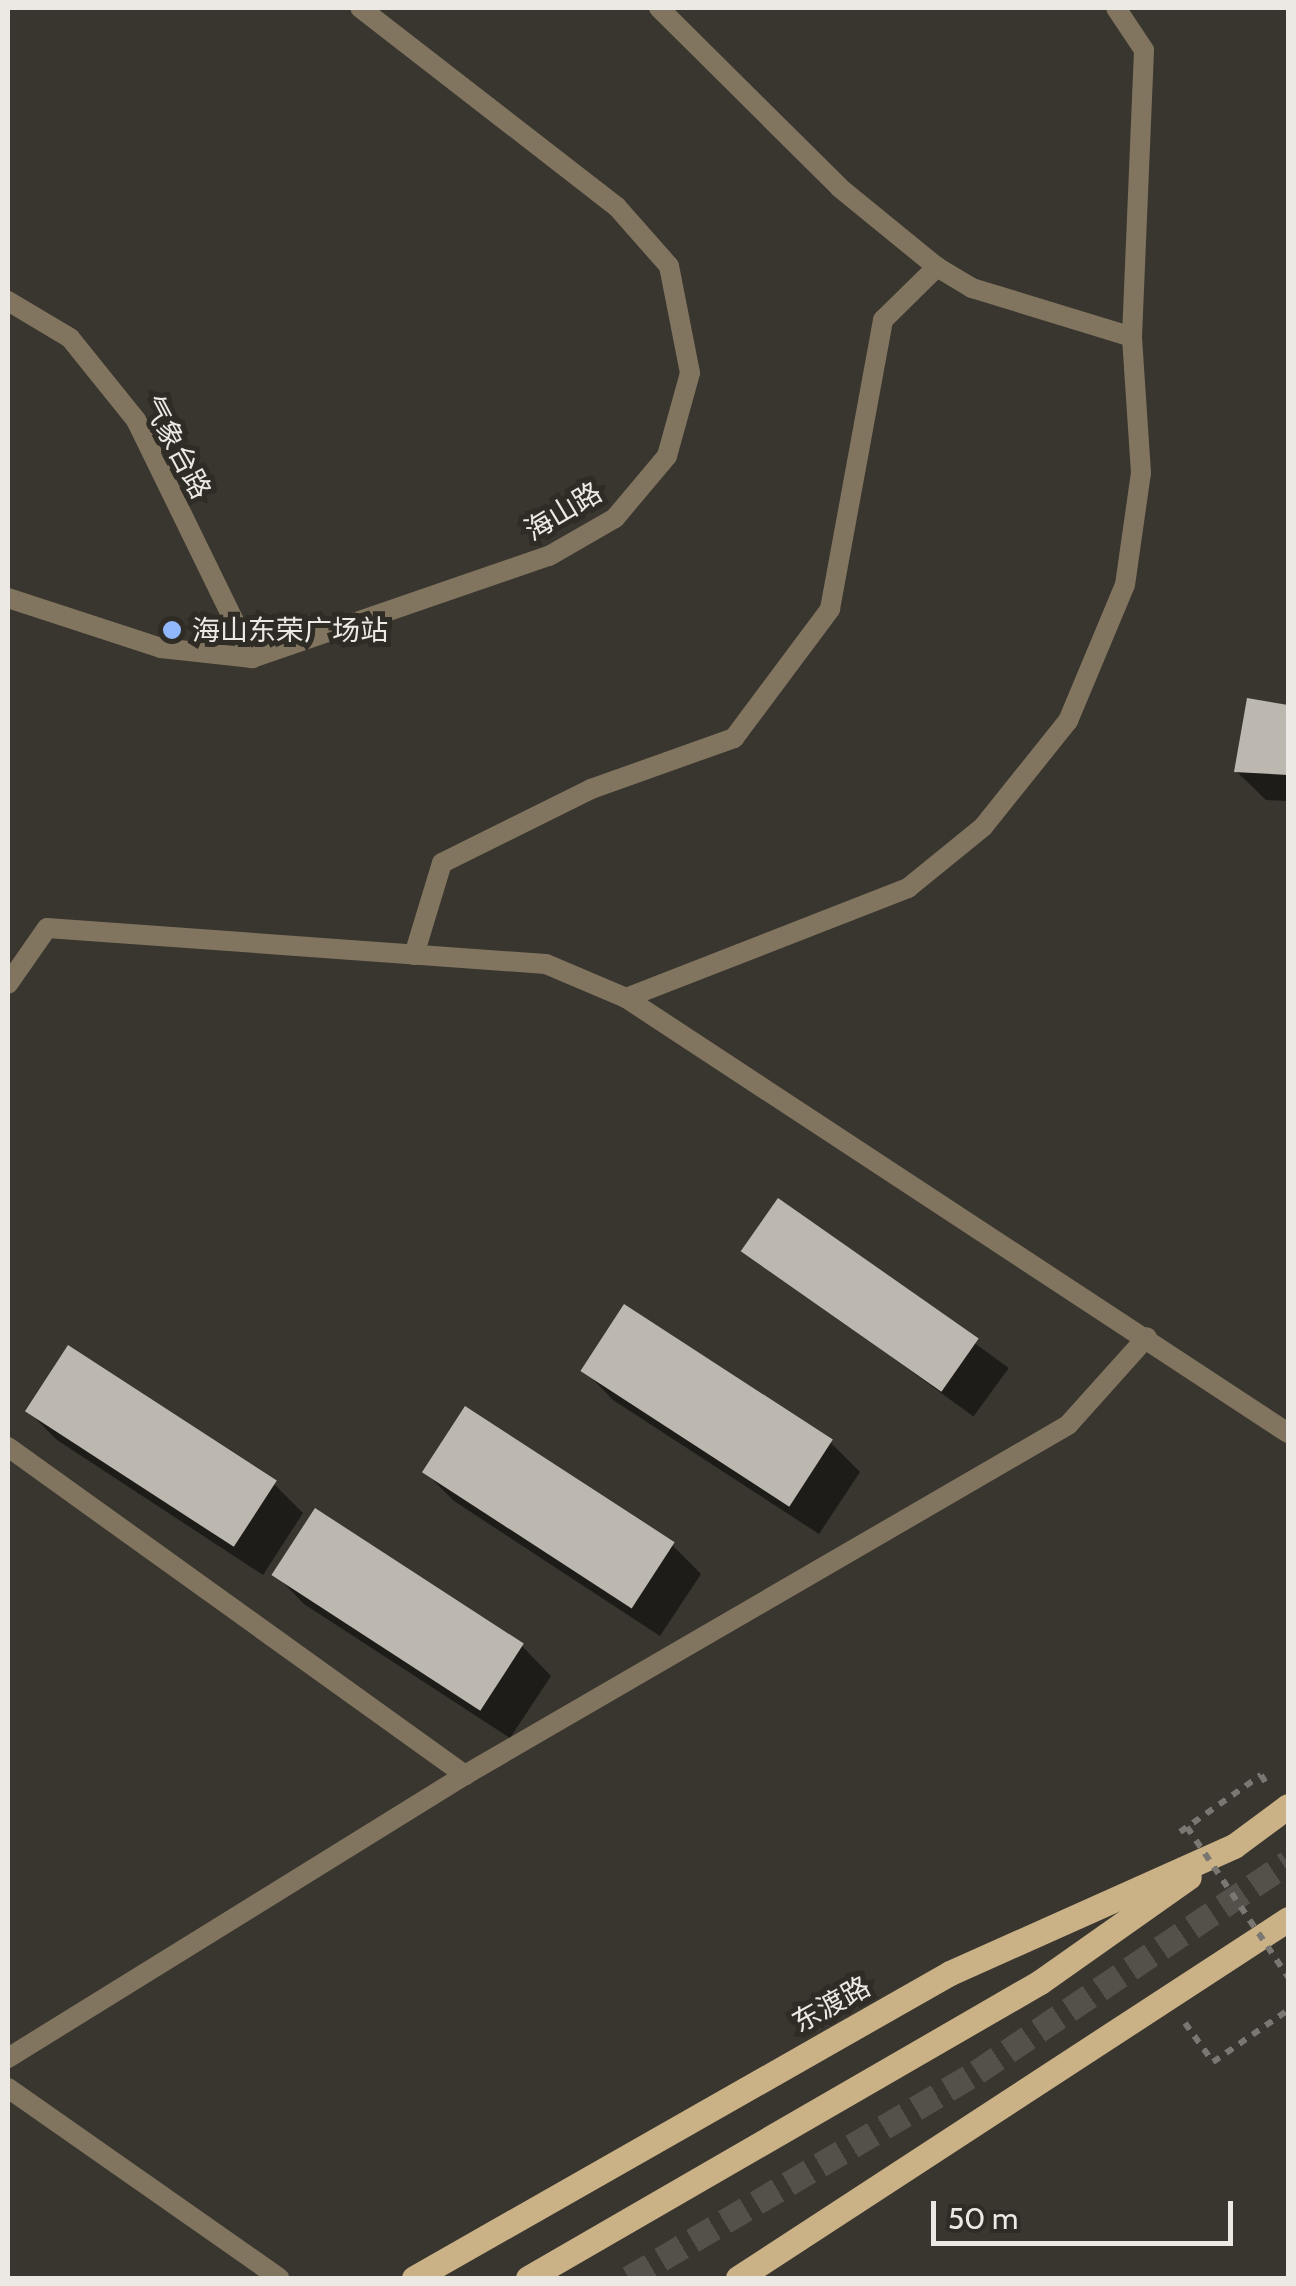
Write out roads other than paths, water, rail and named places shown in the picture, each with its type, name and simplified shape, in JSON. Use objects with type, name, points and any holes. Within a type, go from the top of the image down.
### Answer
[{"type":"main road","name":"东渡路","points":[[414,2278],[950,1973],[1234,1846],[1288,1806]]},
{"type":"main road","points":[[528,2278],[1040,1982],[1234,1846]]},
{"type":"main road","points":[[738,2278],[1288,1919]]},
{"type":"street","name":"海山路","points":[[8,598],[161,648],[252,658],[549,556],[615,518],[667,456],[690,373],[668,266],[618,207],[360,8]]},
{"type":"street","points":[[660,8],[840,188],[937,267],[972,288],[1132,337]]},
{"type":"street","points":[[626,998],[908,888],[984,827],[1068,720],[1125,584],[1141,473],[1132,337],[1144,50],[1116,8]]},
{"type":"street","points":[[414,955],[442,863],[592,788],[734,738],[830,609],[884,320],[937,267]]},
{"type":"street","name":"气象台路","points":[[8,301],[70,338],[136,420],[252,658]]},
{"type":"street","points":[[8,984],[47,928],[546,964],[626,998],[1288,1433]]},
{"type":"street","points":[[8,2058],[465,1775],[1068,1425],[1147,1337]]},
{"type":"street","points":[[8,1447],[465,1775]]},
{"type":"street","points":[[8,2088],[279,2278]]},
{"type":"tunnel","points":[[629,2278],[977,2072],[1288,1862]]},
{"type":"place","name":"海山东荣广场站","points":[[172,630]]}]
